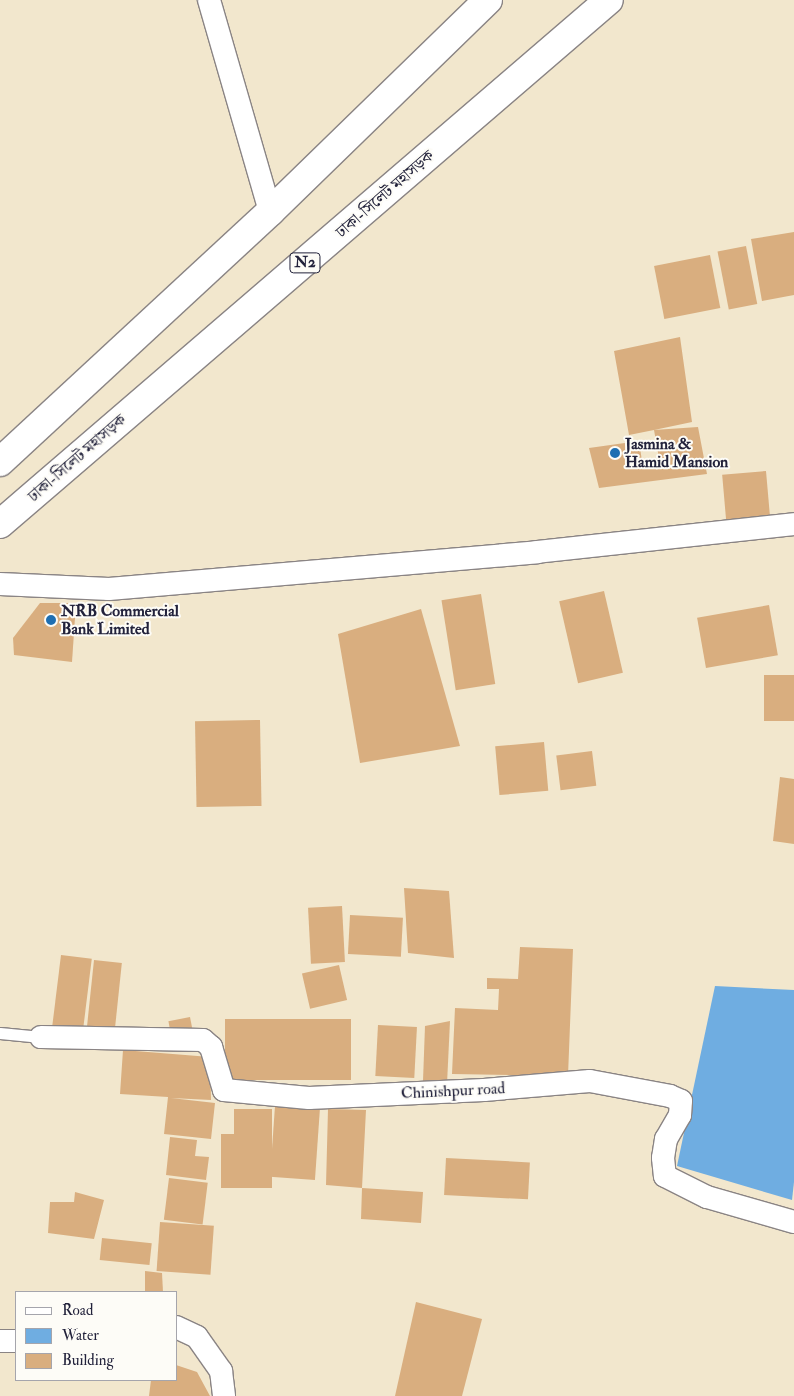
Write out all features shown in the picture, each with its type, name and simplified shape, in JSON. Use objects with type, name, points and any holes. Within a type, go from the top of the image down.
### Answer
[{"type":"main road","points":[[0,462],[270,212],[488,0]]},
{"type":"main road","name":"ঢাকা-সিলেট মহাসড়ক","points":[[0,524],[609,0]]},
{"type":"street","points":[[209,0],[270,212]]},
{"type":"street","points":[[0,584],[109,589],[537,552],[794,524]]},
{"type":"street","name":"Chinishpur road","points":[[41,1037],[203,1040],[211,1047],[224,1090],[309,1098],[484,1090],[590,1081],[670,1096],[681,1101],[680,1115],[666,1139],[663,1158],[665,1176],[707,1197],[794,1222]]},
{"type":"street","points":[[178,1328],[197,1337],[221,1371],[224,1396]]},
{"type":"street","points":[[0,1341],[15,1341]]},
{"type":"lane","points":[[0,1033],[41,1037]]},
{"type":"water","points":[[715,986],[794,990],[794,1182],[792,1200],[677,1166]]},
{"type":"building","points":[[794,232],[794,295],[762,301],[751,239]]},
{"type":"building","points":[[746,246],[757,304],[729,309],[718,252]]},
{"type":"building","points":[[710,255],[720,308],[664,319],[654,266]]},
{"type":"building","points":[[680,337],[692,422],[629,435],[614,351]]},
{"type":"building","name":"Jasmina & Hamid Mansion","points":[[698,427],[707,474],[599,488],[589,448],[639,441],[642,461],[659,458],[654,430]]},
{"type":"building","points":[[766,471],[770,517],[726,521],[722,475]]},
{"type":"building","points":[[604,591],[623,673],[578,683],[559,601]]},
{"type":"building","points":[[481,594],[495,684],[456,690],[441,600]]},
{"type":"building","name":"NRB Commercial Bank Limited","points":[[40,603],[76,603],[72,662],[14,655],[13,638]]},
{"type":"building","points":[[769,605],[778,655],[706,668],[697,618]]},
{"type":"building","points":[[421,609],[460,746],[360,763],[338,634]]},
{"type":"building","points":[[764,675],[794,675],[794,721],[764,721]]},
{"type":"building","points":[[260,720],[262,806],[197,807],[195,721]]},
{"type":"building","points":[[544,742],[548,791],[499,795],[495,746]]},
{"type":"building","points":[[592,751],[596,786],[561,790],[556,755]]},
{"type":"building","points":[[780,777],[794,779],[794,844],[773,841]]},
{"type":"building","points":[[404,888],[449,891],[454,958],[408,953]]},
{"type":"building","points":[[342,906],[345,962],[311,964],[308,908]]},
{"type":"building","points":[[350,915],[403,918],[401,957],[348,954]]},
{"type":"building","points":[[520,947],[573,949],[568,1076],[452,1074],[455,1008],[498,1010],[499,989],[487,989],[487,978],[518,979]]},
{"type":"building","points":[[61,955],[92,959],[83,1034],[52,1030]]},
{"type":"building","points":[[94,960],[122,963],[115,1032],[87,1029]]},
{"type":"building","points":[[339,965],[347,1000],[310,1009],[302,974]]},
{"type":"building","points":[[190,1017],[193,1032],[171,1036],[168,1021]]},
{"type":"building","points":[[225,1019],[351,1019],[351,1080],[225,1080]]},
{"type":"building","points":[[450,1021],[447,1084],[423,1081],[425,1026]]},
{"type":"building","points":[[378,1025],[417,1027],[414,1078],[375,1076]]},
{"type":"building","points":[[123,1050],[210,1057],[211,1100],[171,1098],[215,1103],[211,1139],[164,1134],[168,1097],[120,1094]]},
{"type":"building","points":[[275,1106],[320,1109],[315,1180],[270,1177]]},
{"type":"building","points":[[234,1109],[272,1109],[272,1188],[221,1188],[221,1134],[234,1134]]},
{"type":"building","points":[[328,1109],[366,1110],[362,1188],[326,1185]]},
{"type":"building","points":[[170,1137],[197,1140],[195,1156],[209,1157],[206,1180],[166,1175]]},
{"type":"building","points":[[446,1158],[530,1162],[528,1199],[444,1195]]},
{"type":"building","points":[[169,1178],[208,1183],[203,1224],[164,1220]]},
{"type":"building","points":[[362,1188],[423,1192],[421,1223],[361,1219]]},
{"type":"building","points":[[75,1192],[104,1200],[94,1239],[48,1233],[50,1202],[74,1202]]},
{"type":"building","points":[[160,1222],[214,1226],[210,1275],[157,1271]]},
{"type":"building","points":[[102,1238],[152,1243],[149,1265],[100,1260]]},
{"type":"building","points":[[145,1271],[162,1273],[163,1291],[145,1291]]},
{"type":"building","points":[[416,1302],[482,1319],[462,1396],[395,1396]]},
{"type":"building","points":[[178,1366],[197,1372],[210,1396],[149,1396],[151,1381],[178,1381]]},
{"type":"place","name":"Jasmina & Hamid Mansion","points":[[615,453]]},
{"type":"place","name":"NRB Commercial Bank Limited","points":[[51,620]]}]
